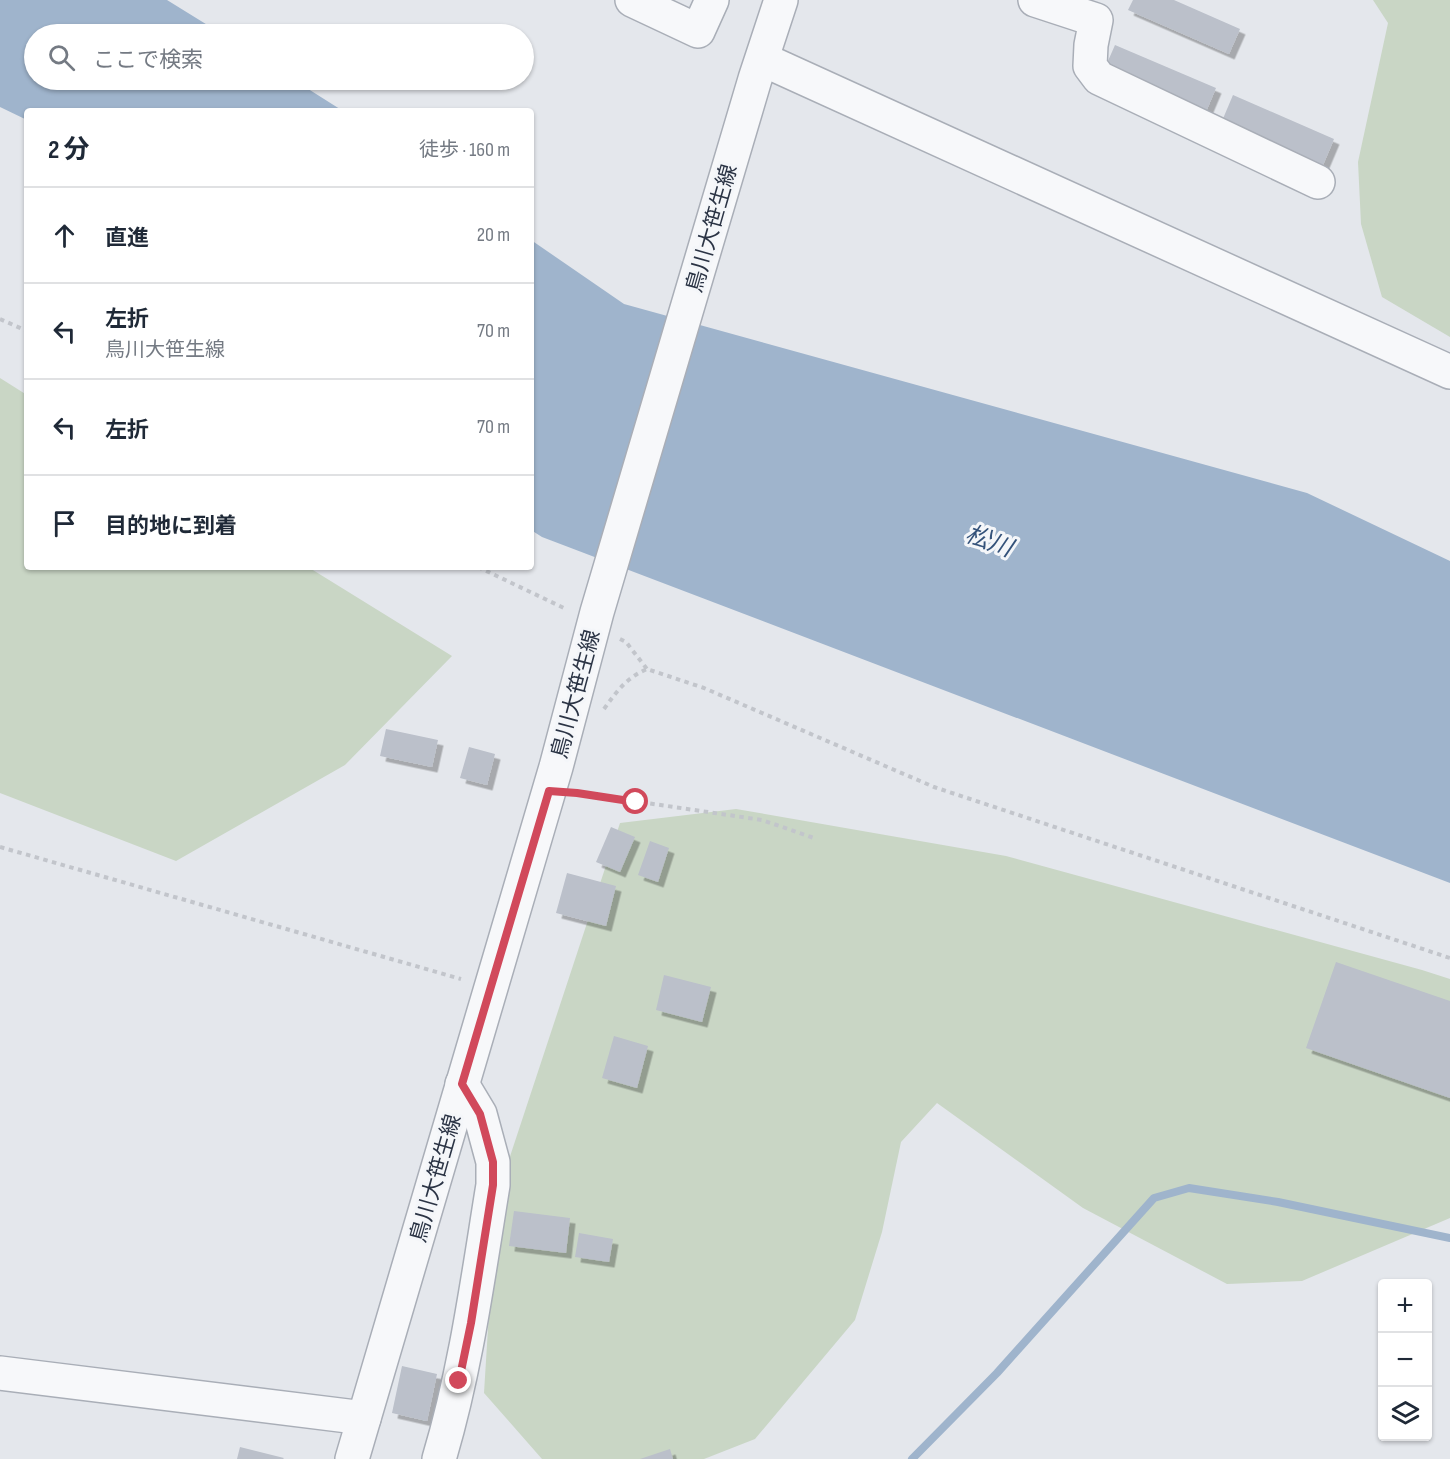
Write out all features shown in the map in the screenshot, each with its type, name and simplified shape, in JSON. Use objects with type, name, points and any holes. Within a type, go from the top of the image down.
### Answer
[{"type":"street","points":[[632,0],[698,31],[712,0]]},
{"type":"street","name":"鳥川大笹生線","points":[[352,1459],[556,766],[597,612],[765,72],[781,0]]},
{"type":"street","points":[[1035,0],[1100,10],[1091,45],[1090,66],[1099,78],[1318,182]]},
{"type":"street","points":[[765,72],[1450,372]]},
{"type":"street","points":[[438,1459],[449,1425],[471,1323],[493,1185],[493,1162],[480,1114],[462,1084]]},
{"type":"street","points":[[0,1373],[364,1418]]},
{"type":"path","points":[[0,319],[24,330]]},
{"type":"path","points":[[603,710],[616,692],[633,675],[647,669],[704,688],[933,787],[1450,958]]},
{"type":"path","points":[[580,782],[577,793],[762,820],[814,838]]},
{"type":"path","points":[[0,847],[491,988]]},
{"type":"green space","points":[[1373,0],[1450,0],[1450,337],[1382,297],[1361,224],[1358,162],[1388,23]]},
{"type":"green space","points":[[0,378],[24,393],[24,570],[313,570],[452,656],[345,765],[176,861],[0,793]]},
{"type":"green space","points":[[736,809],[1006,856],[1450,979],[1450,1218],[1302,1281],[1227,1284],[1083,1208],[937,1103],[901,1142],[882,1232],[855,1320],[755,1439],[704,1459],[542,1459],[484,1393],[496,1199],[620,823]]},
{"type":"water","points":[[0,0],[167,0],[206,24],[24,24],[24,90],[310,90],[338,108],[24,108],[24,119],[0,107]]},
{"type":"water","name":"松川","points":[[534,242],[624,304],[1307,493],[1450,561],[1450,883],[542,537],[534,532]]},
{"type":"building","points":[[1133,0],[1174,0],[1240,29],[1229,54],[1128,10]]},
{"type":"building","points":[[1115,45],[1216,88],[1205,114],[1104,70]]},
{"type":"building","points":[[1233,95],[1334,139],[1323,165],[1222,121]]},
{"type":"building","points":[[386,729],[438,740],[432,767],[380,756]]},
{"type":"building","points":[[469,747],[495,754],[487,785],[460,778]]},
{"type":"building","points":[[611,827],[635,837],[620,872],[596,862]]},
{"type":"building","points":[[650,841],[669,848],[658,882],[638,875]]},
{"type":"building","points":[[567,873],[616,886],[606,926],[556,913]]},
{"type":"building","points":[[1336,962],[1450,1001],[1450,1098],[1306,1048]]},
{"type":"building","points":[[664,975],[711,987],[702,1022],[656,1010]]},
{"type":"building","points":[[614,1036],[648,1046],[637,1088],[602,1078]]},
{"type":"building","points":[[514,1211],[570,1218],[566,1253],[509,1246]]},
{"type":"building","points":[[579,1233],[613,1239],[609,1262],[575,1257]]},
{"type":"building","points":[[402,1366],[437,1374],[427,1421],[392,1413]]},
{"type":"building","points":[[240,1447],[284,1458],[237,1459]]},
{"type":"building","points":[[670,1449],[673,1459],[640,1459]]},
{"type":"waterway","points":[[912,1459],[997,1373],[1154,1198],[1189,1188],[1278,1202],[1450,1238]]},
{"type":"route","points":[[459,1381],[471,1323],[493,1185],[493,1162],[480,1114],[462,1084],[549,791],[636,802]]}]
